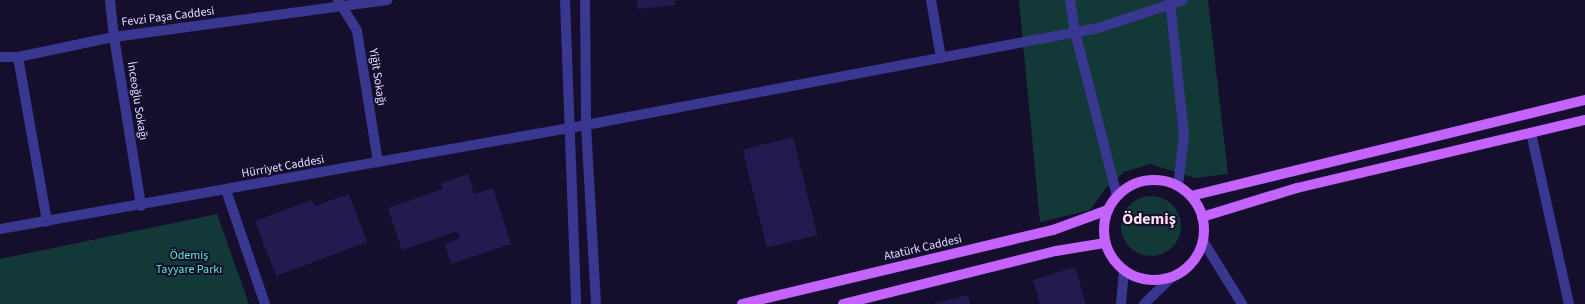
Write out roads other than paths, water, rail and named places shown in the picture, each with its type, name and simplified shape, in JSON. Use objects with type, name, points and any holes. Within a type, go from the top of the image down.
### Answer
[{"type":"main road","points":[[1191,196],[1585,100]]},
{"type":"main road","points":[[1202,217],[1297,188],[1585,120]]},
{"type":"main road","points":[[1146,180],[1163,181],[1178,186],[1191,196],[1202,217],[1203,241],[1197,256],[1186,268],[1172,277],[1155,280],[1138,277],[1124,270],[1112,258],[1105,243],[1104,226],[1108,210],[1117,196],[1130,186],[1146,180]]},
{"type":"main road","name":"Atatürk Caddesi","points":[[742,304],[1052,230],[1108,210]]},
{"type":"main road","points":[[843,304],[1041,254],[1105,243]]},
{"type":"street","name":"İnceoğlu Sokağı","points":[[110,0],[114,37],[141,206]]},
{"type":"street","name":"Fevzi Paşa Caddesi","points":[[0,57],[18,57],[114,37],[341,4],[388,0]]},
{"type":"street","points":[[565,0],[576,304]]},
{"type":"street","points":[[585,0],[586,125],[596,304]]},
{"type":"street","points":[[931,0],[941,58]]},
{"type":"street","points":[[1070,0],[1075,32],[1117,196]]},
{"type":"street","name":"Hürriyet Caddesi","points":[[0,229],[141,206],[570,128],[1098,28],[1170,2],[1183,0]]},
{"type":"street","points":[[1170,2],[1184,135],[1178,186]]},
{"type":"street","name":"Yiğit Sokağı","points":[[341,4],[357,31],[378,162]]},
{"type":"street","points":[[18,57],[47,221]]},
{"type":"street","points":[[1531,133],[1569,304]]},
{"type":"street","points":[[226,190],[265,304]]},
{"type":"street","points":[[1203,241],[1242,304]]},
{"type":"street","points":[[1121,304],[1124,270]]},
{"type":"street","points":[[1144,304],[1172,277]]},
{"type":"district","name":"Ödemiş","points":[[1149,219]]},
{"type":"park label","name":"Ödemiş Tayyare Parkı","points":[[189,263]]}]
